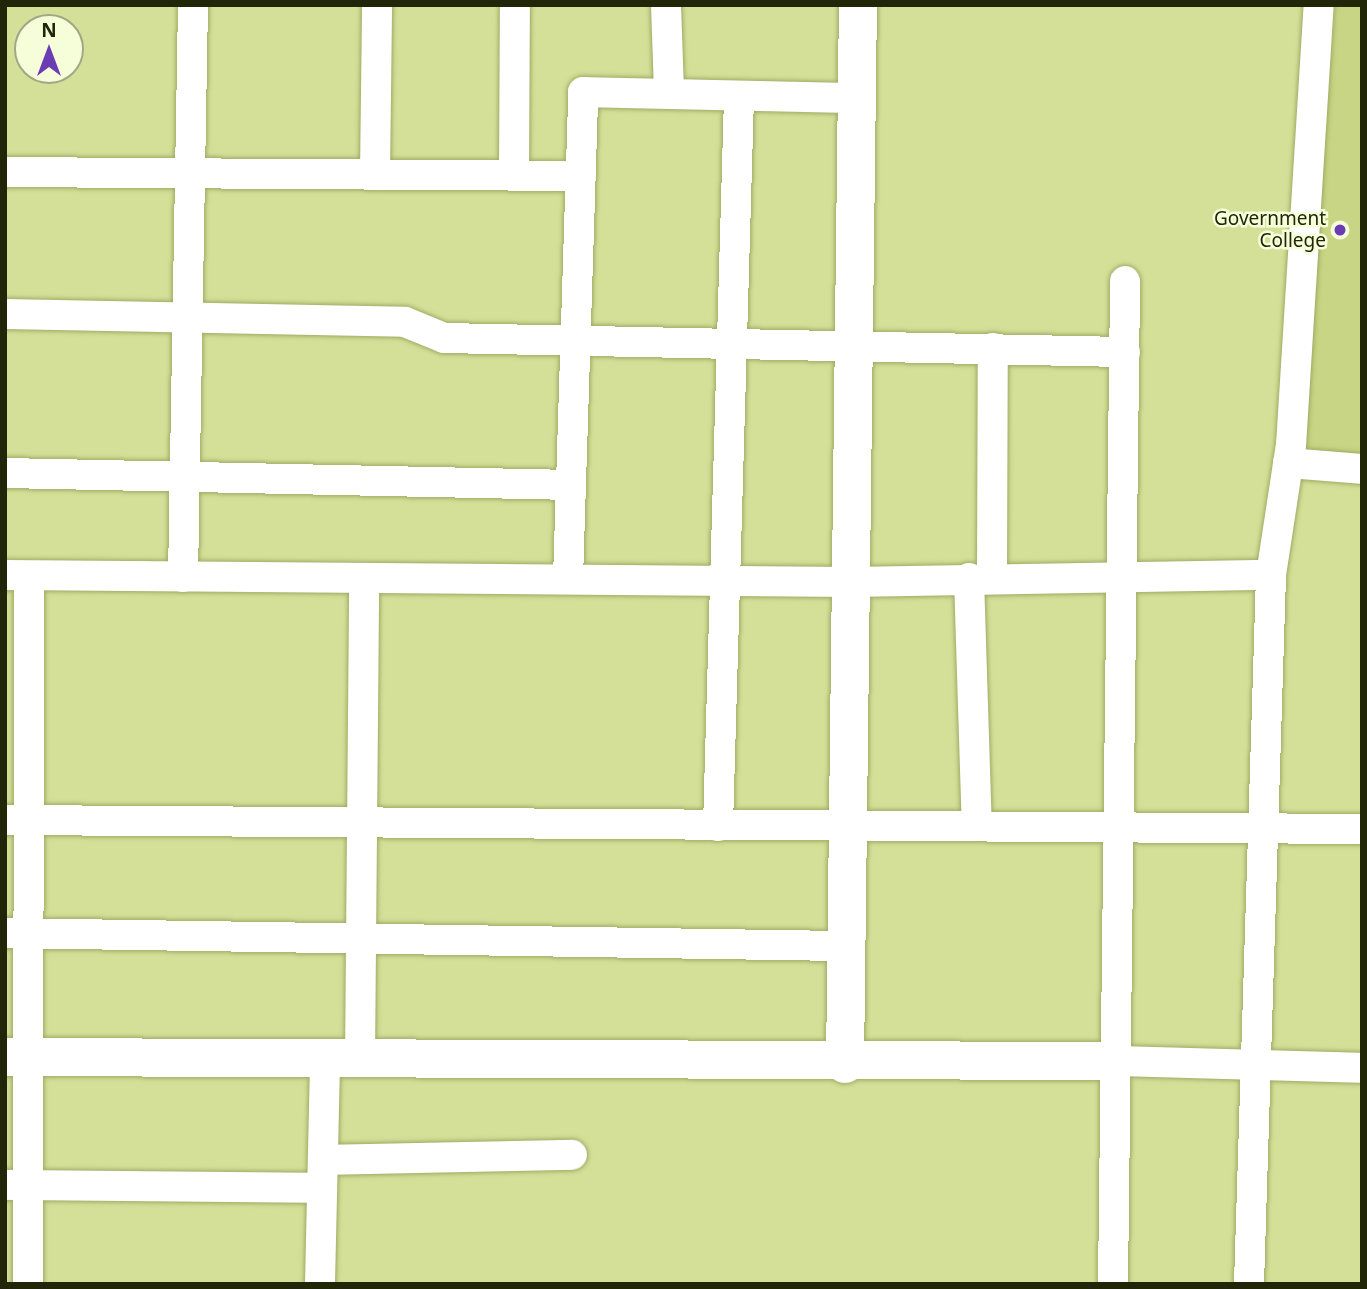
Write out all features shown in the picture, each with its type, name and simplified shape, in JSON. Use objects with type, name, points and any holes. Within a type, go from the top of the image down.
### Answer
[{"type":"street","points":[[183,577],[193,5]]},
{"type":"street","points":[[375,175],[377,5]]},
{"type":"street","points":[[514,5],[514,175]]},
{"type":"street","points":[[666,5],[669,93]]},
{"type":"street","points":[[845,1065],[858,5]]},
{"type":"street","points":[[1249,1284],[1271,575],[1289,463],[1319,5]]},
{"type":"street","points":[[568,579],[583,92],[857,98]]},
{"type":"street","points":[[718,826],[720,581],[739,96]]},
{"type":"street","points":[[5,172],[580,176]]},
{"type":"street","points":[[1113,1284],[1125,574],[1125,281]]},
{"type":"street","points":[[5,314],[188,315],[405,322],[444,338],[854,344],[1125,352]]},
{"type":"street","points":[[977,826],[981,578],[993,348]]},
{"type":"street","points":[[1289,463],[1362,469]]},
{"type":"street","points":[[5,473],[184,473],[570,485]]},
{"type":"street","points":[[29,1284],[17,1185],[17,575],[851,582],[1125,574],[1271,575]]},
{"type":"street","points":[[320,1284],[323,1174],[361,944],[364,578]]},
{"type":"street","points":[[17,820],[1362,829]]},
{"type":"street","points":[[18,933],[361,944],[846,946]]},
{"type":"street","points":[[18,1058],[845,1065],[1115,1061],[1362,1068]]},
{"type":"street","points":[[17,1185],[323,1174],[572,1155]]},
{"type":"shaded area","name":"Government College","points":[[1335,5],[1362,5],[1362,458],[1302,455]]},
{"type":"place","name":"Government College","points":[[1340,230]]}]
